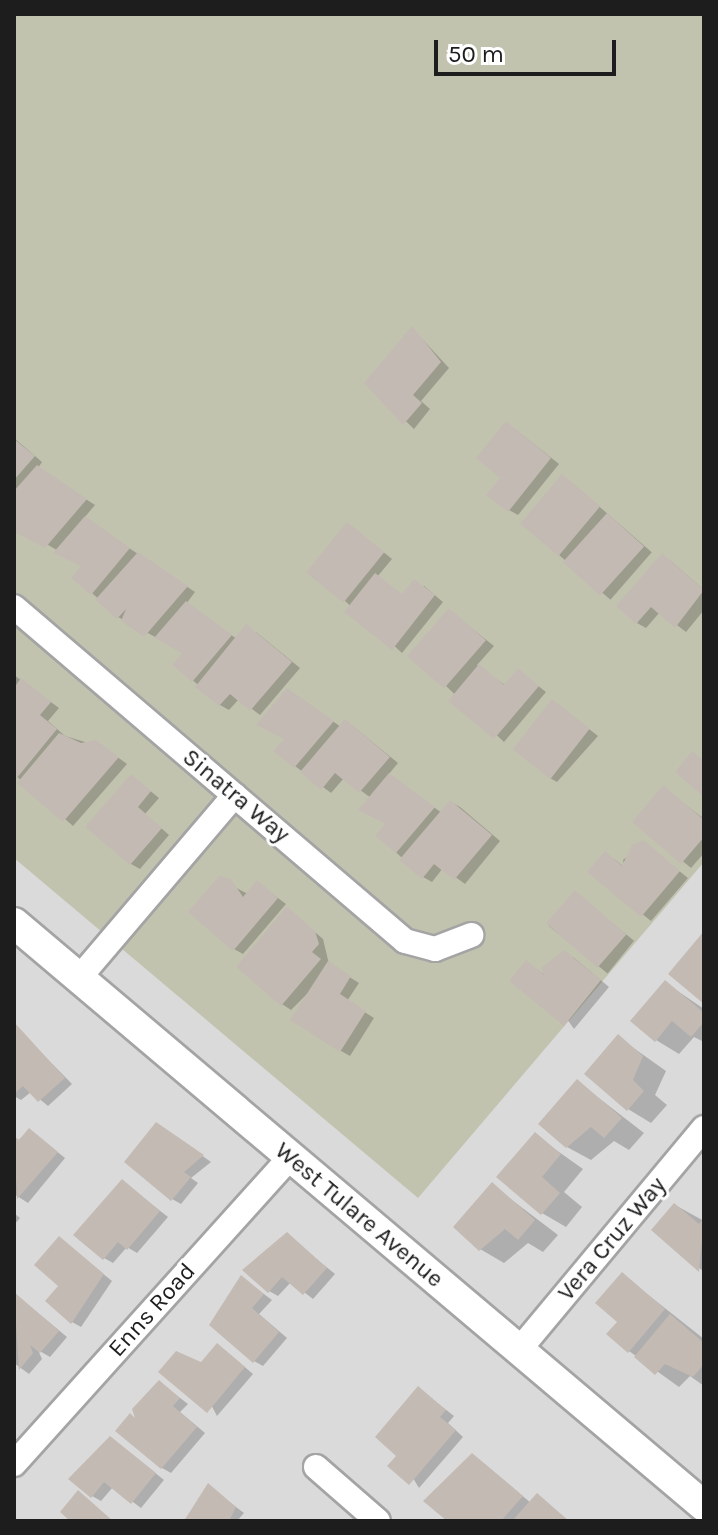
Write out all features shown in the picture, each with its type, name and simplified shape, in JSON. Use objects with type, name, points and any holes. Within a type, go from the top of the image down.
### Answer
[{"type":"street","name":"Sinatra Way","points":[[14,607],[405,941],[435,949],[471,935]]},
{"type":"street","points":[[79,978],[235,795]]},
{"type":"street","name":"West Tulare Avenue","points":[[14,923],[704,1506]]},
{"type":"street","name":"Vera Cruz Way","points":[[519,1350],[704,1128]]},
{"type":"street","name":"Enns Road","points":[[14,1464],[290,1157]]},
{"type":"street","points":[[316,1467],[378,1521]]},
{"type":"shaded area","points":[[14,14],[704,14],[704,1521],[14,1521]]},
{"type":"shaded area","points":[[14,14],[704,14],[704,862],[418,1198],[14,858]]},
{"type":"building","points":[[412,326],[441,362],[413,395],[422,403],[403,425],[364,383]]},
{"type":"building","points":[[506,421],[551,458],[508,512],[486,495],[500,478],[476,458]]},
{"type":"building","points":[[14,439],[35,456],[14,480]]},
{"type":"building","points":[[37,465],[87,499],[45,548],[14,532],[14,491]]},
{"type":"building","points":[[562,474],[600,506],[559,556],[520,524]]},
{"type":"building","points":[[607,513],[644,546],[600,596],[563,562]]},
{"type":"building","points":[[85,516],[130,548],[91,595],[71,578],[81,566],[53,553]]},
{"type":"building","points":[[347,522],[384,552],[343,603],[306,573]]},
{"type":"building","points":[[138,552],[188,586],[144,637],[121,621],[126,609],[117,619],[95,600]]},
{"type":"building","points":[[662,553],[704,590],[675,628],[651,607],[636,624],[616,606]]},
{"type":"building","points":[[375,573],[402,594],[414,579],[435,595],[392,650],[344,612]]},
{"type":"building","points":[[186,601],[232,635],[192,682],[172,665],[182,653],[154,638]]},
{"type":"building","points":[[449,608],[486,640],[444,688],[407,656]]},
{"type":"building","points":[[246,624],[292,662],[250,711],[230,694],[219,706],[195,687]]},
{"type":"building","points":[[479,664],[504,685],[518,668],[539,686],[494,739],[448,701]]},
{"type":"building","points":[[21,678],[51,702],[40,715],[57,729],[16,779],[14,688]]},
{"type":"building","points":[[287,688],[334,721],[294,768],[273,751],[284,739],[256,725]]},
{"type":"building","points":[[552,699],[590,729],[550,779],[513,749]]},
{"type":"building","points":[[345,719],[390,757],[359,793],[335,773],[321,790],[300,772]]},
{"type":"building","points":[[59,733],[81,743],[96,740],[119,757],[63,822],[17,783]]},
{"type":"building","points":[[692,751],[704,761],[704,797],[675,772]]},
{"type":"building","points":[[389,773],[435,807],[396,853],[375,836],[385,824],[358,810]]},
{"type":"building","points":[[131,774],[151,791],[138,807],[162,828],[130,865],[85,827]]},
{"type":"building","points":[[663,785],[704,820],[704,837],[681,864],[632,822]]},
{"type":"building","points":[[450,800],[492,835],[454,880],[434,864],[422,879],[399,860]]},
{"type":"building","points":[[644,840],[680,871],[641,917],[587,872],[605,851],[622,866],[632,845]]},
{"type":"building","points":[[219,876],[231,879],[243,897],[257,880],[278,898],[233,951],[188,912]]},
{"type":"building","points":[[575,890],[626,935],[597,968],[546,923]]},
{"type":"building","points":[[287,906],[315,931],[319,944],[312,952],[321,959],[281,1006],[236,967]]},
{"type":"building","points":[[704,931],[704,1004],[668,974]]},
{"type":"building","points":[[564,950],[601,980],[564,1026],[509,981],[526,960],[544,975],[541,968]]},
{"type":"building","points":[[328,961],[351,976],[340,994],[366,1011],[340,1052],[290,1020]]},
{"type":"building","points":[[665,980],[704,1013],[704,1022],[691,1037],[672,1021],[655,1042],[630,1021]]},
{"type":"building","points":[[14,1022],[65,1078],[38,1102],[23,1086],[14,1094]]},
{"type":"building","points":[[618,1034],[643,1056],[633,1080],[644,1091],[627,1111],[584,1074]]},
{"type":"building","points":[[577,1079],[622,1118],[604,1138],[591,1127],[566,1148],[538,1124]]},
{"type":"building","points":[[156,1122],[204,1155],[184,1172],[191,1177],[171,1201],[124,1162]]},
{"type":"building","points":[[29,1128],[58,1152],[17,1199],[14,1136],[19,1140]]},
{"type":"building","points":[[535,1132],[561,1154],[542,1177],[560,1193],[541,1215],[496,1177]]},
{"type":"building","points":[[122,1179],[160,1211],[127,1250],[118,1242],[103,1260],[73,1235]]},
{"type":"building","points":[[492,1182],[535,1220],[518,1240],[505,1229],[479,1251],[453,1227]]},
{"type":"building","points":[[674,1203],[699,1224],[704,1217],[699,1272],[651,1230]]},
{"type":"building","points":[[287,1232],[327,1268],[303,1295],[282,1277],[268,1293],[242,1270]]},
{"type":"building","points":[[59,1236],[104,1274],[71,1324],[45,1301],[58,1286],[34,1265]]},
{"type":"building","points":[[622,1272],[665,1309],[628,1353],[606,1334],[617,1322],[595,1303]]},
{"type":"building","points":[[241,1275],[264,1294],[252,1308],[279,1332],[253,1363],[209,1325]]},
{"type":"building","points":[[14,1292],[59,1331],[40,1353],[30,1345],[33,1353],[19,1370]]},
{"type":"building","points":[[670,1314],[704,1343],[704,1364],[693,1377],[665,1364],[655,1375],[634,1357]]},
{"type":"building","points":[[217,1343],[245,1367],[207,1413],[158,1372],[176,1351],[201,1362]]},
{"type":"building","points":[[159,1380],[180,1398],[173,1406],[197,1427],[161,1469],[115,1431],[130,1413],[135,1418],[132,1409]]},
{"type":"building","points":[[418,1386],[446,1410],[440,1417],[456,1430],[409,1485],[387,1466],[396,1456],[375,1437]]},
{"type":"building","points":[[110,1436],[156,1473],[131,1504],[104,1482],[91,1498],[68,1479]]},
{"type":"building","points":[[472,1453],[523,1496],[501,1521],[447,1521],[423,1501]]},
{"type":"building","points":[[208,1483],[236,1507],[229,1521],[184,1521]]},
{"type":"building","points":[[78,1490],[113,1521],[70,1521],[60,1512]]},
{"type":"building","points":[[537,1493],[569,1521],[512,1521]]}]
